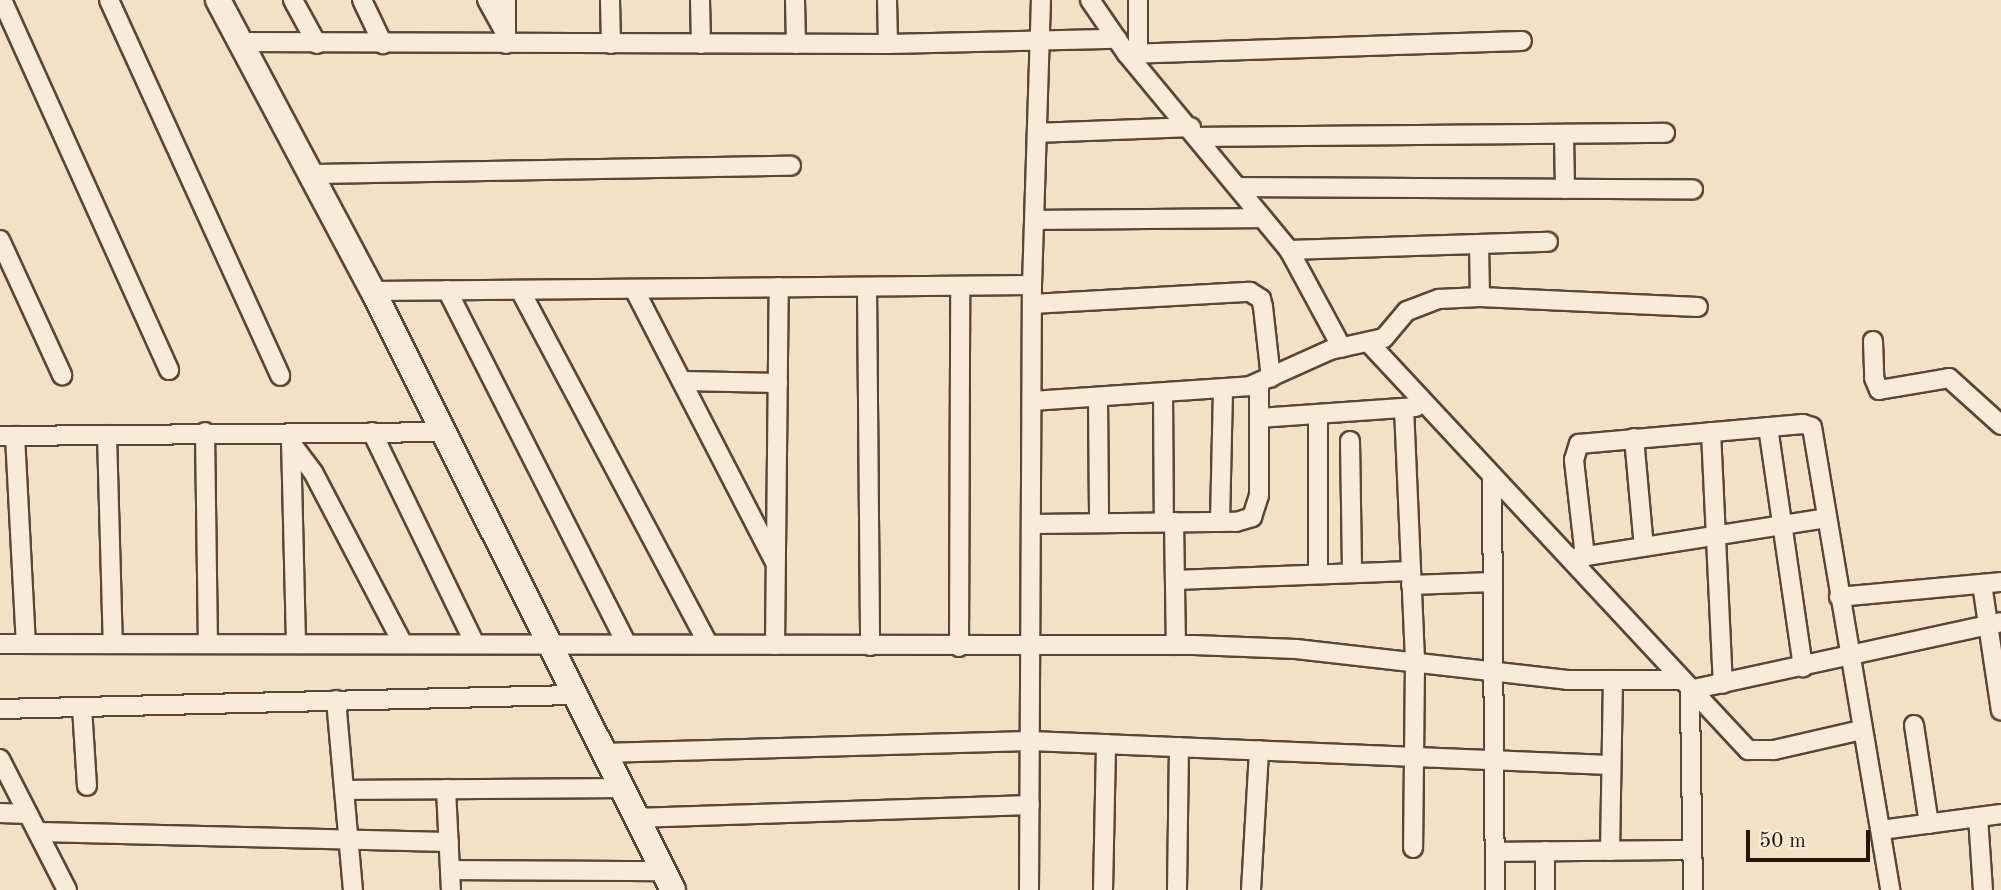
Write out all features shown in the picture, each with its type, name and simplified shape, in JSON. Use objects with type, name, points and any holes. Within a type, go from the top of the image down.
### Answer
[{"type":"street","points":[[109,0],[280,376]]},
{"type":"street","points":[[218,0],[373,291],[572,695],[668,881],[450,870]]},
{"type":"street","points":[[293,0],[317,44]]},
{"type":"street","points":[[362,0],[383,44]]},
{"type":"street","points":[[487,0],[506,38]]},
{"type":"street","points":[[506,0],[506,38]]},
{"type":"street","points":[[610,0],[611,44]]},
{"type":"street","points":[[700,0],[701,44]]},
{"type":"street","points":[[795,0],[796,44]]},
{"type":"street","points":[[887,0],[888,44]]},
{"type":"street","points":[[1029,890],[1032,294],[1041,0]]},
{"type":"street","points":[[1090,0],[1289,250],[1342,348]]},
{"type":"street","points":[[1127,49],[1138,0]]},
{"type":"street","points":[[4,2],[169,370]]},
{"type":"street","points":[[241,42],[383,44],[506,38],[611,44],[1040,44],[1127,49],[1522,41]]},
{"type":"street","points":[[1037,134],[1665,133]]},
{"type":"street","points":[[1563,134],[1565,189]]},
{"type":"street","points":[[311,174],[790,166]]},
{"type":"street","points":[[1238,187],[1693,189]]},
{"type":"street","points":[[1035,220],[1262,218]]},
{"type":"street","points":[[0,240],[62,375]]},
{"type":"street","points":[[1289,250],[1548,242]]},
{"type":"street","points":[[1479,244],[1480,297]]},
{"type":"street","points":[[373,291],[960,286],[1032,294],[1250,292],[1261,299],[1265,380],[1259,418],[1258,509],[1247,520],[1032,524]]},
{"type":"street","points":[[959,647],[960,286]]},
{"type":"street","points":[[775,645],[779,287]]},
{"type":"street","points":[[867,287],[870,646]]},
{"type":"street","points":[[634,289],[684,381],[777,566]]},
{"type":"street","points":[[447,290],[626,643]]},
{"type":"street","points":[[520,290],[708,644]]},
{"type":"street","points":[[1032,401],[1223,391],[1265,380],[1342,348],[1370,344],[1384,338],[1418,304],[1480,297],[1698,307]]},
{"type":"street","points":[[1873,341],[1874,378],[1879,390],[1949,378],[2001,425]]},
{"type":"street","points":[[1370,344],[1492,478],[1579,558],[1685,685],[1752,751],[1861,730]]},
{"type":"street","points":[[684,381],[778,383]]},
{"type":"street","points":[[1220,522],[1223,391]]},
{"type":"street","points":[[1163,394],[1169,522],[1175,580],[1176,645]]},
{"type":"street","points":[[1098,398],[1099,523]]},
{"type":"street","points":[[1259,418],[1426,406]]},
{"type":"street","points":[[1404,408],[1415,663],[1413,848]]},
{"type":"street","points":[[1318,414],[1318,575]]},
{"type":"street","points":[[1579,558],[1576,448],[1585,442],[1768,427],[1812,427],[1890,890]]},
{"type":"street","points":[[1768,427],[1803,667]]},
{"type":"street","points":[[26,644],[7,436],[205,432],[291,437],[372,432],[442,432]]},
{"type":"street","points":[[205,432],[208,643]]},
{"type":"street","points":[[372,432],[474,642]]},
{"type":"street","points":[[1711,432],[1723,684]]},
{"type":"street","points":[[107,435],[113,644]]},
{"type":"street","points":[[291,437],[313,472],[402,642]]},
{"type":"street","points":[[291,437],[296,643]]},
{"type":"street","points":[[1634,438],[1644,547]]},
{"type":"street","points":[[1350,441],[1352,573]]},
{"type":"street","points":[[1492,478],[1495,890]]},
{"type":"street","points":[[1579,558],[1827,518]]},
{"type":"street","points":[[1175,580],[1352,573],[1493,582]]},
{"type":"street","points":[[1839,597],[2001,582]]},
{"type":"street","points":[[1982,584],[1994,624],[2001,711]]},
{"type":"street","points":[[1,643],[546,642],[1031,648],[1176,645],[1296,649],[1495,672],[1685,685],[1723,684],[1994,624]]},
{"type":"street","points":[[1610,851],[1612,680]]},
{"type":"street","points":[[1685,685],[1693,890]]},
{"type":"street","points":[[0,709],[572,695]]},
{"type":"street","points":[[336,700],[353,890]]},
{"type":"street","points":[[82,707],[87,786]]},
{"type":"street","points":[[1914,725],[1929,824]]},
{"type":"street","points":[[602,753],[1030,741],[1495,758],[1610,765]]},
{"type":"street","points":[[1103,890],[1106,744]]},
{"type":"street","points":[[1177,890],[1179,747]]},
{"type":"street","points":[[1251,890],[1259,750]]},
{"type":"street","points":[[0,759],[67,890]]},
{"type":"street","points":[[344,790],[621,788]]},
{"type":"street","points":[[446,789],[451,890]]},
{"type":"street","points":[[636,818],[1030,805]]},
{"type":"street","points":[[0,813],[28,814]]},
{"type":"street","points":[[1881,830],[2001,814]]},
{"type":"street","points":[[1978,817],[1983,890]]},
{"type":"street","points":[[38,832],[349,842],[449,842]]},
{"type":"street","points":[[1495,852],[1692,850]]},
{"type":"street","points":[[1545,851],[1545,890]]}]
